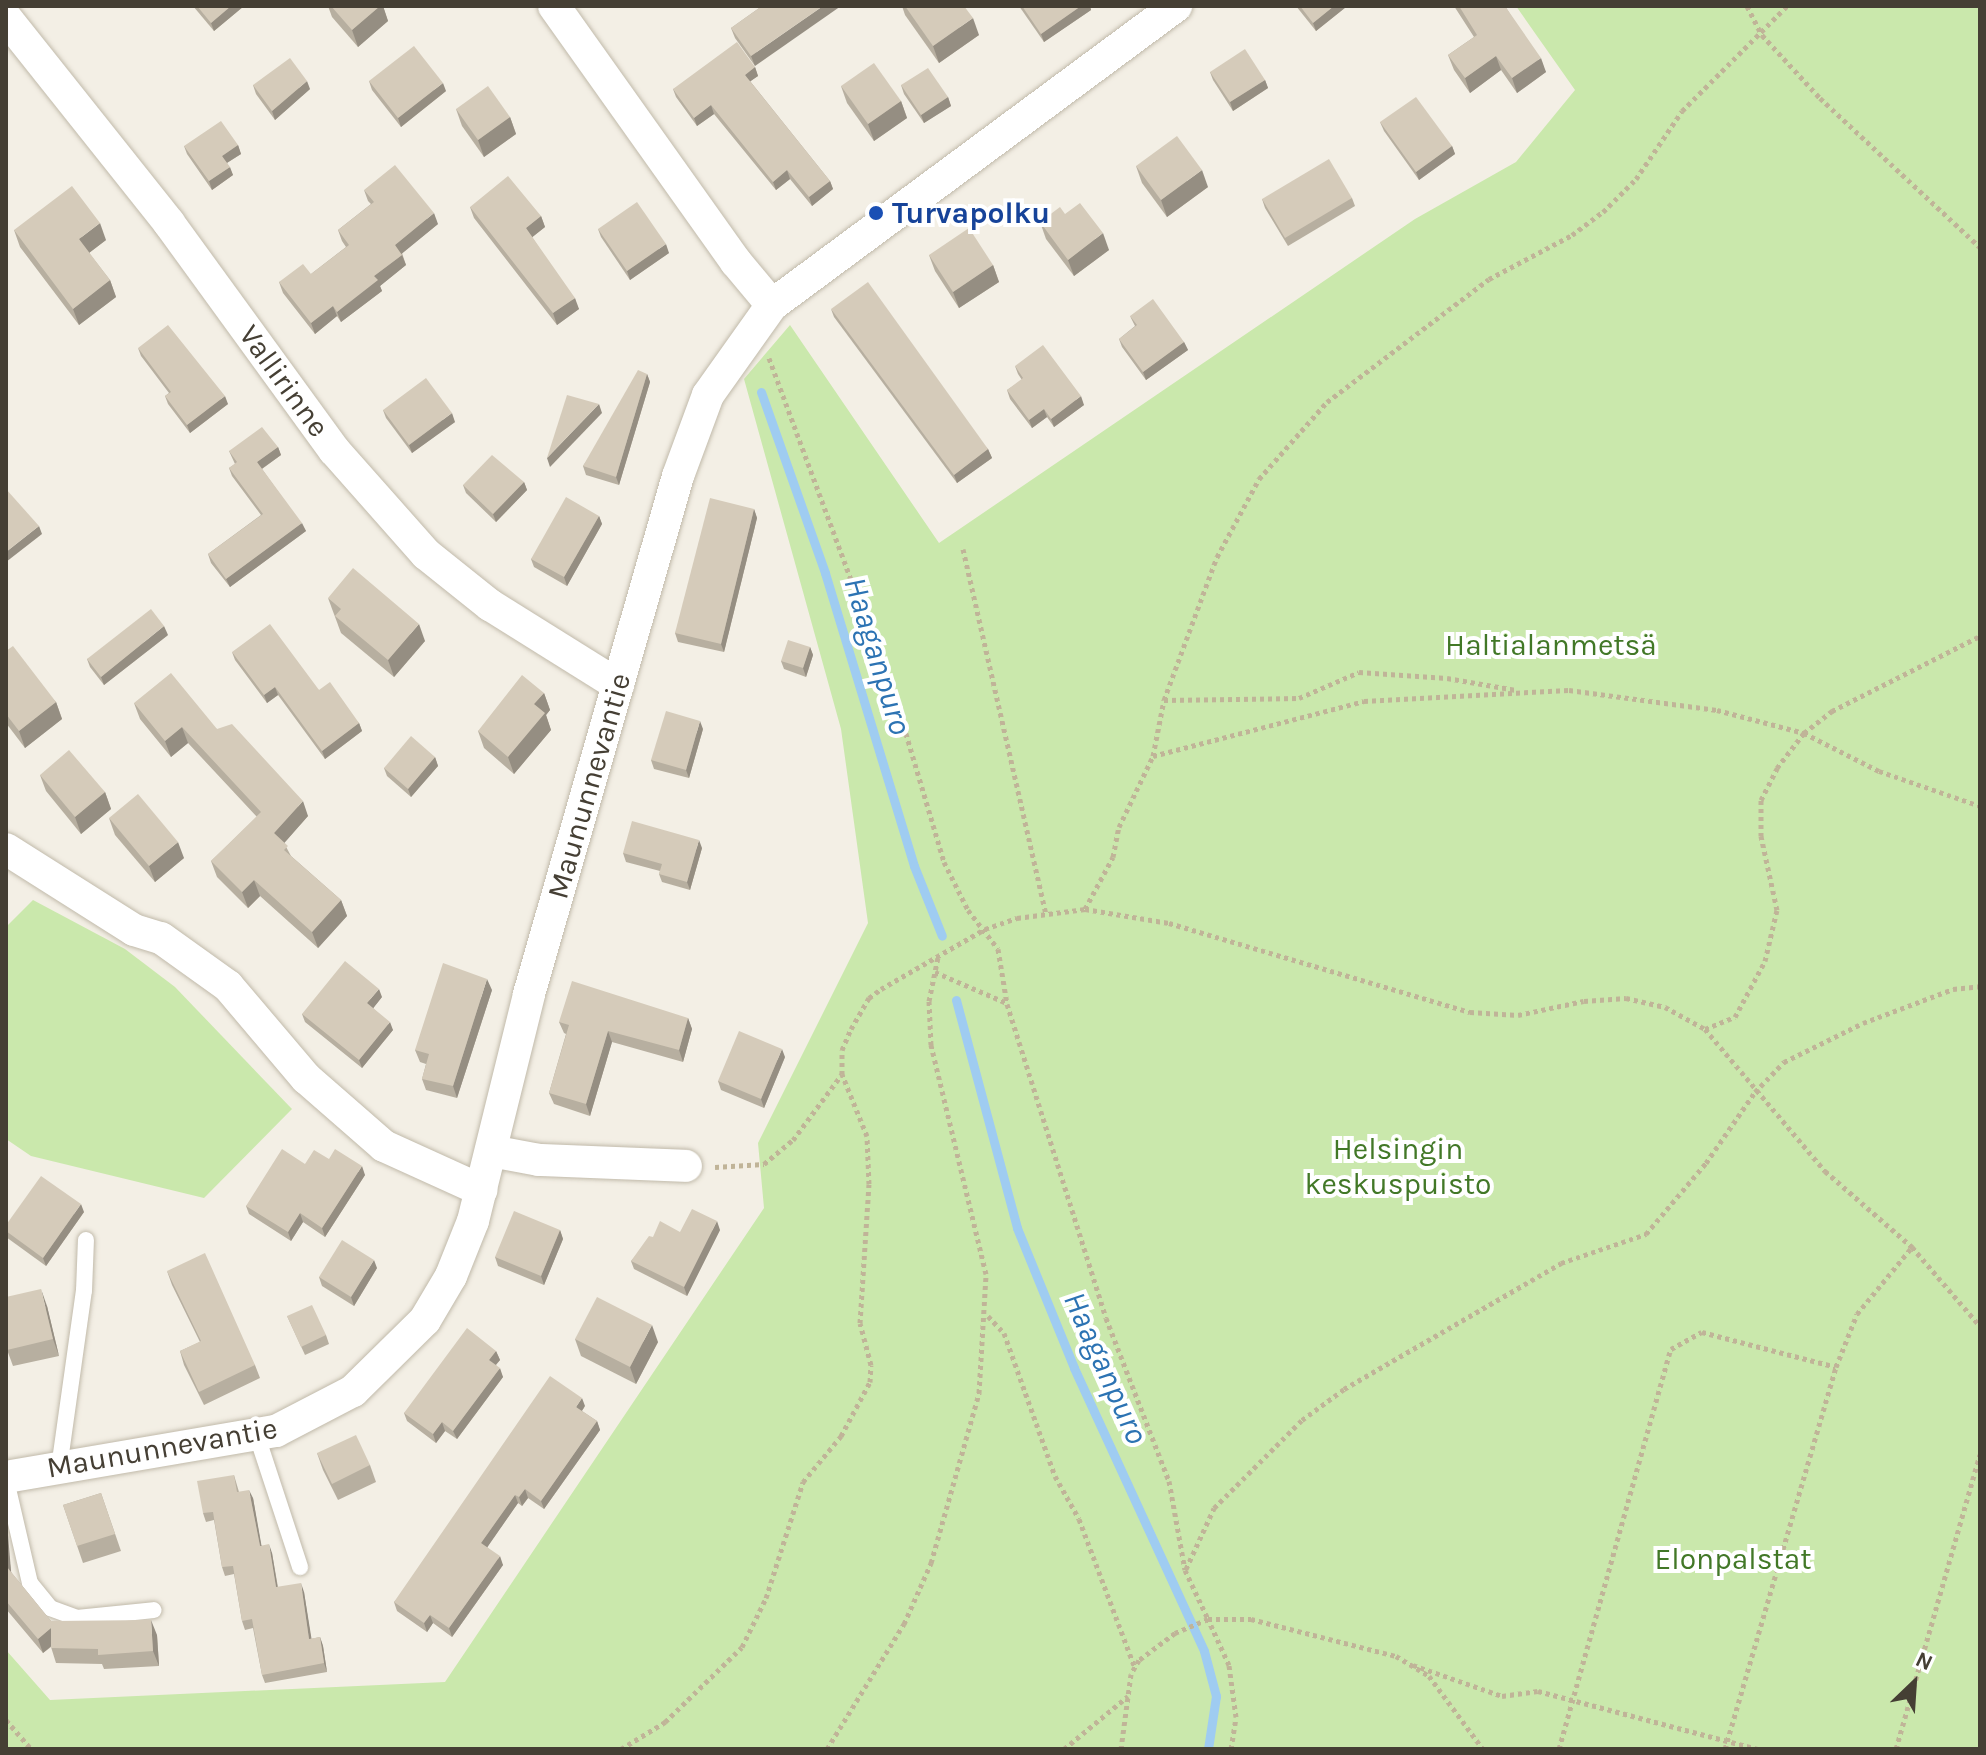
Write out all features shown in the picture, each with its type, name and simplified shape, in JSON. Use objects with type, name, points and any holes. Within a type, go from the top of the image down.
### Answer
[{"type":"street","points":[[554,6],[772,305]]},
{"type":"street","name":"Maununnevantie","points":[[6,1478],[257,1436],[317,1413],[353,1391],[406,1341],[451,1276],[481,1190],[529,994],[688,444],[708,395],[772,305],[1173,7]]},
{"type":"street","name":"Vallirinne","points":[[6,18],[169,223],[334,450],[426,554],[490,605],[618,685]]},
{"type":"street","points":[[6,849],[134,930],[161,938],[228,986],[306,1078],[384,1146],[481,1190]]},
{"type":"street","points":[[491,1151],[539,1160],[686,1166]]},
{"type":"lane","points":[[59,1468],[84,1291],[86,1240]]},
{"type":"lane","points":[[257,1436],[300,1567]]},
{"type":"lane","points":[[6,1478],[30,1583],[50,1608],[77,1618],[154,1610]]},
{"type":"path","points":[[1747,6],[1762,35],[1820,98],[1980,247]]},
{"type":"path","points":[[1085,909],[1113,857],[1119,827],[1153,756],[1164,700],[1217,557],[1259,479],[1327,402],[1406,347],[1489,279],[1572,235],[1603,212],[1636,179],[1682,111],[1762,35],[1787,6]]},
{"type":"path","points":[[752,331],[792,409],[899,710],[944,862],[968,910],[998,949],[1007,1004],[1106,1318],[1169,1481],[1185,1570],[1229,1665],[1236,1717],[1231,1749]]},
{"type":"path","points":[[963,549],[1046,914]]},
{"type":"path","points":[[1705,1029],[1735,1017],[1765,961],[1777,910],[1761,836],[1761,800],[1804,733],[1832,711],[1980,636]]},
{"type":"path","points":[[1164,700],[1299,698],[1359,672],[1447,678],[1525,692]]},
{"type":"path","points":[[1153,756],[1364,701],[1569,690],[1717,710],[1804,733],[1879,771],[1980,806]]},
{"type":"path","points":[[621,1749],[665,1722],[742,1647],[766,1598],[803,1482],[841,1436],[870,1382],[871,1365],[860,1323],[869,1184],[867,1136],[842,1074],[842,1050],[869,998],[985,929],[1046,914],[1085,909],[1169,923],[1470,1012],[1518,1015],[1584,1001],[1626,998],[1665,1007],[1705,1029],[1755,1092],[1825,1171],[1912,1247],[1980,1326]]},
{"type":"path","points":[[827,1749],[904,1624],[931,1563],[979,1393],[988,1315],[977,1228],[931,1045],[929,1001],[938,957]]},
{"type":"path","points":[[935,972],[1007,1004]]},
{"type":"path","points":[[1185,1570],[1214,1508],[1302,1420],[1401,1354],[1453,1329],[1488,1302],[1561,1263],[1646,1234],[1706,1163],[1755,1092],[1784,1062],[1863,1023],[1953,989],[1980,986]]},
{"type":"path","points":[[686,1166],[764,1164],[793,1140],[842,1074]]},
{"type":"path","points":[[1725,1749],[1836,1367],[1857,1314],[1912,1247]]},
{"type":"path","points":[[988,1315],[1004,1333],[1055,1476],[1079,1519],[1135,1668],[1121,1749]]},
{"type":"path","points":[[1559,1749],[1671,1349],[1702,1332],[1836,1367]]},
{"type":"path","points":[[1896,1749],[1980,1455]]},
{"type":"path","points":[[1135,1668],[1175,1633],[1207,1620],[1251,1619],[1405,1662],[1502,1696],[1538,1691],[1758,1749]]},
{"type":"path","points":[[1405,1662],[1429,1676],[1483,1749]]},
{"type":"path","points":[[1064,1749],[1130,1695]]},
{"type":"path","points":[[6,1720],[31,1749]]},
{"type":"green space","name":"Haltialanmetsä","points":[[1516,6],[1980,6],[1980,1749],[6,1749],[6,1650],[50,1700],[445,1682],[764,1208],[758,1143],[868,923],[841,729],[744,379],[790,325],[939,543],[1415,219],[1516,162],[1575,90]]},
{"type":"green space","points":[[33,900],[125,949],[175,987],[292,1109],[204,1198],[31,1156],[6,1139],[6,927]]},
{"type":"building","points":[[197,6],[231,6],[211,23]]},
{"type":"building","points":[[331,6],[380,6],[352,30]]},
{"type":"building","points":[[762,6],[823,6],[751,56],[731,28]]},
{"type":"building","points":[[905,6],[964,6],[973,18],[933,46]]},
{"type":"building","points":[[1022,6],[1081,6],[1041,34]]},
{"type":"building","points":[[1300,6],[1334,6],[1313,23]]},
{"type":"building","points":[[1459,6],[1505,6],[1541,58],[1512,78],[1496,56],[1465,78],[1448,55],[1477,35]]},
{"type":"building","points":[[737,42],[755,67],[745,75],[830,181],[809,197],[787,170],[773,182],[711,105],[694,118],[673,89]]},
{"type":"building","points":[[414,46],[443,83],[398,118],[369,81]]},
{"type":"building","points":[[1245,49],[1265,80],[1230,102],[1210,72]]},
{"type":"building","points":[[290,58],[307,81],[272,111],[253,85]]},
{"type":"building","points":[[874,63],[901,101],[868,124],[841,86]]},
{"type":"building","points":[[928,68],[948,97],[921,115],[901,85]]},
{"type":"building","points":[[488,86],[510,117],[478,140],[456,109]]},
{"type":"building","points":[[1416,97],[1452,146],[1416,172],[1380,122]]},
{"type":"building","points":[[221,121],[238,145],[222,156],[230,167],[209,181],[184,146]]},
{"type":"building","points":[[1177,136],[1202,170],[1161,200],[1136,166]]},
{"type":"building","points":[[1329,159],[1352,198],[1285,238],[1262,199]]},
{"type":"building","points":[[395,165],[434,213],[395,245],[402,255],[374,276],[378,280],[337,312],[333,306],[311,323],[279,282],[303,264],[311,274],[349,245],[338,230],[374,202],[364,190]]},
{"type":"building","points":[[508,176],[541,216],[526,228],[575,298],[553,313],[470,207]]},
{"type":"building","points":[[72,186],[100,223],[79,239],[110,280],[73,309],[14,230]]},
{"type":"building","points":[[637,202],[666,244],[627,271],[598,229]]},
{"type":"building","points":[[1080,203],[1103,233],[1068,260],[1040,222],[1060,207],[1065,214]]},
{"type":"building","points":[[969,228],[993,265],[953,292],[929,255]]},
{"type":"building","points":[[868,282],[988,449],[954,475],[831,309]]},
{"type":"building","points":[[1153,299],[1184,342],[1143,372],[1119,339],[1137,325],[1130,316]]},
{"type":"building","points":[[168,325],[225,396],[187,425],[165,396],[171,392],[138,348]]},
{"type":"building","points":[[1043,345],[1081,396],[1051,419],[1044,409],[1029,420],[1007,390],[1023,378],[1015,366]]},
{"type":"building","points":[[638,370],[647,374],[616,477],[583,466]]},
{"type":"building","points":[[426,378],[452,413],[409,445],[383,410]]},
{"type":"building","points":[[567,395],[599,404],[547,458]]},
{"type":"building","points":[[262,427],[278,447],[257,462],[302,523],[226,579],[208,554],[263,514],[229,468],[237,462],[229,451]]},
{"type":"building","points":[[492,455],[524,482],[493,514],[463,485]]},
{"type":"building","points":[[6,489],[39,526],[6,552]]},
{"type":"building","points":[[566,497],[599,516],[564,577],[531,559]]},
{"type":"building","points":[[710,498],[754,509],[721,644],[675,633]]},
{"type":"building","points":[[353,568],[419,624],[388,660],[335,616],[341,609],[328,598]]},
{"type":"building","points":[[151,609],[164,626],[101,677],[87,659]]},
{"type":"building","points":[[270,624],[319,690],[330,682],[359,723],[322,751],[275,687],[264,695],[232,652]]},
{"type":"building","points":[[788,640],[810,647],[803,668],[781,661]]},
{"type":"building","points":[[13,646],[56,702],[19,731],[6,714],[6,651]]},
{"type":"building","points":[[171,673],[217,729],[232,724],[303,801],[274,833],[288,846],[284,850],[341,900],[312,932],[254,880],[242,892],[211,861],[261,812],[182,727],[165,741],[134,703]]},
{"type":"building","points":[[522,675],[544,693],[534,704],[545,713],[508,757],[478,731]]},
{"type":"building","points":[[666,711],[700,721],[686,770],[651,760]]},
{"type":"building","points":[[411,736],[435,757],[408,789],[384,768]]},
{"type":"building","points":[[69,750],[105,792],[75,817],[40,775]]},
{"type":"building","points":[[138,794],[178,842],[149,866],[109,818]]},
{"type":"building","points":[[632,821],[699,840],[687,882],[659,874],[662,864],[623,853]]},
{"type":"building","points":[[345,961],[379,989],[367,1003],[390,1022],[359,1060],[302,1014]]},
{"type":"building","points":[[443,963],[487,979],[453,1086],[422,1079],[429,1054],[415,1050]]},
{"type":"building","points":[[572,981],[688,1018],[679,1050],[608,1031],[586,1104],[549,1093],[569,1025],[559,1022]]},
{"type":"building","points":[[739,1031],[782,1049],[761,1099],[718,1081]]},
{"type":"building","points":[[282,1149],[305,1164],[314,1150],[329,1159],[335,1149],[362,1166],[322,1228],[300,1213],[288,1232],[246,1206]]},
{"type":"building","points":[[41,1176],[81,1204],[43,1258],[6,1231],[6,1225]]},
{"type":"building","points":[[692,1209],[717,1221],[684,1287],[631,1261],[649,1236],[653,1237],[660,1221],[680,1232]]},
{"type":"building","points":[[514,1211],[560,1230],[541,1276],[495,1257]]},
{"type":"building","points":[[342,1240],[374,1260],[351,1297],[319,1277]]},
{"type":"building","points":[[205,1253],[255,1365],[199,1392],[180,1351],[201,1341],[167,1271]]},
{"type":"building","points":[[41,1289],[53,1339],[7,1350],[6,1297]]},
{"type":"building","points":[[597,1297],[652,1325],[630,1367],[575,1339]]},
{"type":"building","points":[[312,1305],[326,1335],[301,1347],[287,1316]]},
{"type":"building","points":[[467,1328],[496,1351],[489,1360],[500,1368],[453,1431],[442,1422],[433,1434],[404,1413]]},
{"type":"building","points":[[550,1376],[582,1398],[576,1407],[597,1421],[541,1501],[525,1489],[519,1497],[515,1495],[481,1543],[500,1556],[449,1628],[430,1615],[424,1623],[394,1602]]},
{"type":"building","points":[[356,1435],[370,1465],[332,1484],[317,1453]]},
{"type":"building","points":[[234,1475],[237,1492],[249,1490],[260,1546],[269,1544],[276,1587],[301,1583],[309,1639],[320,1637],[324,1663],[262,1675],[252,1619],[242,1621],[233,1566],[222,1567],[213,1512],[203,1513],[197,1481]]},
{"type":"building","points":[[101,1493],[115,1534],[77,1546],[63,1505]]},
{"type":"building","points":[[6,1556],[7,1567],[51,1621],[151,1620],[153,1651],[98,1655],[98,1649],[51,1648],[51,1628],[38,1639],[6,1601]]},
{"type":"waterway","name":"Haaganpuro","points":[[761,392],[825,573],[914,866],[942,936]]},
{"type":"waterway","name":"Haaganpuro","points":[[956,1000],[1017,1228],[1074,1368],[1204,1651],[1216,1696],[1208,1749]]},
{"type":"place","name":"Turvapolku","points":[[876,213]]},
{"type":"park label","name":"Helsingin keskuspuisto","points":[[1398,1166]]},
{"type":"park label","name":"Elonpalstat","points":[[1733,1559]]}]
